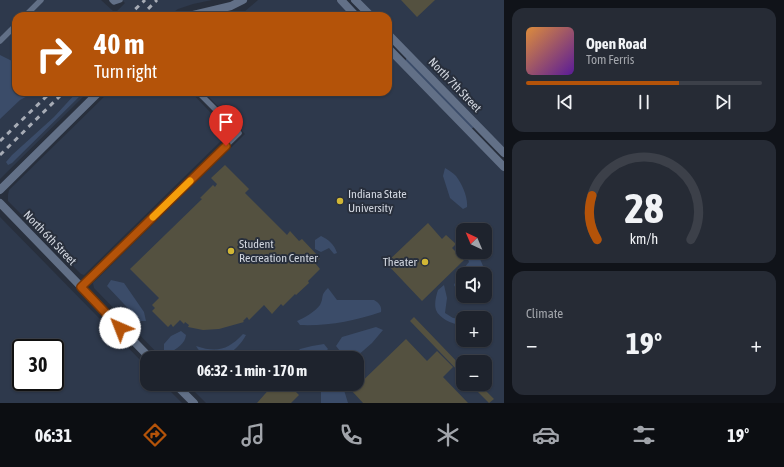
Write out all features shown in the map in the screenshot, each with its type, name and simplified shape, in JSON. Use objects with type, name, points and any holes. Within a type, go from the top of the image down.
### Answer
[{"type":"street","points":[[206,12],[231,6],[243,0]]},
{"type":"street","points":[[341,0],[352,12]]},
{"type":"street","points":[[355,0],[367,12]]},
{"type":"street","name":"North 7th Street","points":[[392,38],[504,153]]},
{"type":"street","name":"North 7th Street","points":[[392,52],[504,167]]},
{"type":"street","points":[[0,190],[95,96]]},
{"type":"street","name":"North 6th Street","points":[[0,203],[143,351]]},
{"type":"street","points":[[182,391],[194,403]]},
{"type":"lane","points":[[29,12],[41,0]]},
{"type":"lane","points":[[0,41],[12,29]]},
{"type":"lane","points":[[81,287],[239,134],[202,96]]},
{"type":"shaded area","points":[[0,0],[101,0],[116,12],[12,12],[12,96],[84,96],[0,179]]},
{"type":"shaded area","points":[[122,0],[212,0],[178,9],[174,12],[116,12],[125,3]]},
{"type":"shaded area","points":[[258,0],[336,0],[347,12],[244,12]]},
{"type":"shaded area","points":[[360,0],[504,0],[504,148],[392,33],[392,12],[371,12]]},
{"type":"shaded area","points":[[0,55],[12,61],[12,96],[28,96],[20,100],[0,119]]},
{"type":"shaded area","name":"Indiana State University","points":[[392,57],[504,172],[504,403],[206,403],[194,391],[364,391],[364,351],[155,351],[94,288],[93,283],[245,134],[208,96],[392,96]]},
{"type":"shaded area","points":[[407,58],[474,127],[471,129],[405,62]]},
{"type":"shaded area","points":[[73,96],[80,96],[12,163],[8,165],[6,162],[12,155],[54,117]]},
{"type":"shaded area","points":[[105,96],[195,96],[227,130],[228,134],[84,275],[81,274],[8,201],[9,190]]},
{"type":"shaded area","points":[[445,168],[456,176],[466,195],[467,207],[463,209],[450,198],[443,176]]},
{"type":"shaded area","points":[[0,217],[140,360],[140,391],[170,391],[182,403],[0,403]]},
{"type":"shaded area","points":[[321,236],[331,243],[337,253],[334,254],[329,248],[321,252],[315,249],[315,240]]},
{"type":"shaded area","points":[[468,259],[480,259],[483,267],[465,267],[469,262]]},
{"type":"shaded area","points":[[111,280],[124,283],[144,312],[146,321],[140,321],[107,286]]},
{"type":"shaded area","points":[[444,285],[447,298],[445,313],[456,318],[456,324],[440,316],[436,310],[435,303],[438,290]]},
{"type":"shaded area","points":[[328,288],[337,300],[374,300],[380,305],[381,312],[341,322],[321,325],[300,325],[297,321],[318,308],[324,293]]},
{"type":"shaded area","points":[[376,327],[383,330],[363,351],[340,351],[336,346],[342,337]]},
{"type":"shaded area","points":[[181,331],[186,335],[182,343],[173,351],[164,351],[164,344],[171,336]]},
{"type":"shaded area","points":[[243,334],[246,335],[242,342],[232,351],[200,351],[196,346],[210,349],[222,349]]},
{"type":"shaded area","points":[[324,344],[328,349],[326,351],[298,351],[300,349]]},
{"type":"shaded area","points":[[321,391],[344,391],[348,403],[321,403]]},
{"type":"building","points":[[401,0],[435,0],[417,17]]},
{"type":"building","name":"Student Recreation Center","points":[[225,165],[249,189],[245,193],[287,235],[290,231],[299,241],[302,239],[320,258],[315,263],[320,269],[308,281],[309,283],[283,306],[281,304],[272,314],[264,305],[249,320],[247,317],[243,321],[244,322],[219,329],[203,330],[188,327],[189,325],[185,322],[184,324],[180,320],[173,327],[171,324],[168,327],[152,311],[155,308],[152,305],[159,298],[130,269],[202,199],[200,198],[213,185],[215,187],[217,184],[211,178]]},
{"type":"building","name":"Theater","points":[[428,223],[442,239],[446,235],[456,244],[452,248],[456,252],[456,259],[464,260],[422,301],[386,263]]},
{"type":"building","points":[[414,317],[456,361],[456,369],[410,321]]},
{"type":"building","points":[[406,339],[427,361],[437,351],[453,367],[443,377],[468,403],[363,403],[352,391],[364,391],[364,379]]},
{"type":"building","points":[[268,391],[295,391],[299,395],[291,403],[257,403]]},
{"type":"building","points":[[477,391],[486,391],[494,399],[489,403]]},
{"type":"railway","points":[[132,12],[145,0]]},
{"type":"railway","points":[[145,12],[157,0]]},
{"type":"railway","points":[[0,141],[47,96]]},
{"type":"railway","points":[[0,155],[60,96]]},
{"type":"slow traffic","points":[[153,217],[190,181]]},
{"type":"place","name":"Indiana State University","points":[[340,201]]},
{"type":"place","name":"Student Recreation Center","points":[[231,251]]},
{"type":"place","name":"Theater","points":[[425,262]]},
{"type":"route","points":[[120,328],[81,287],[226,146]]}]
